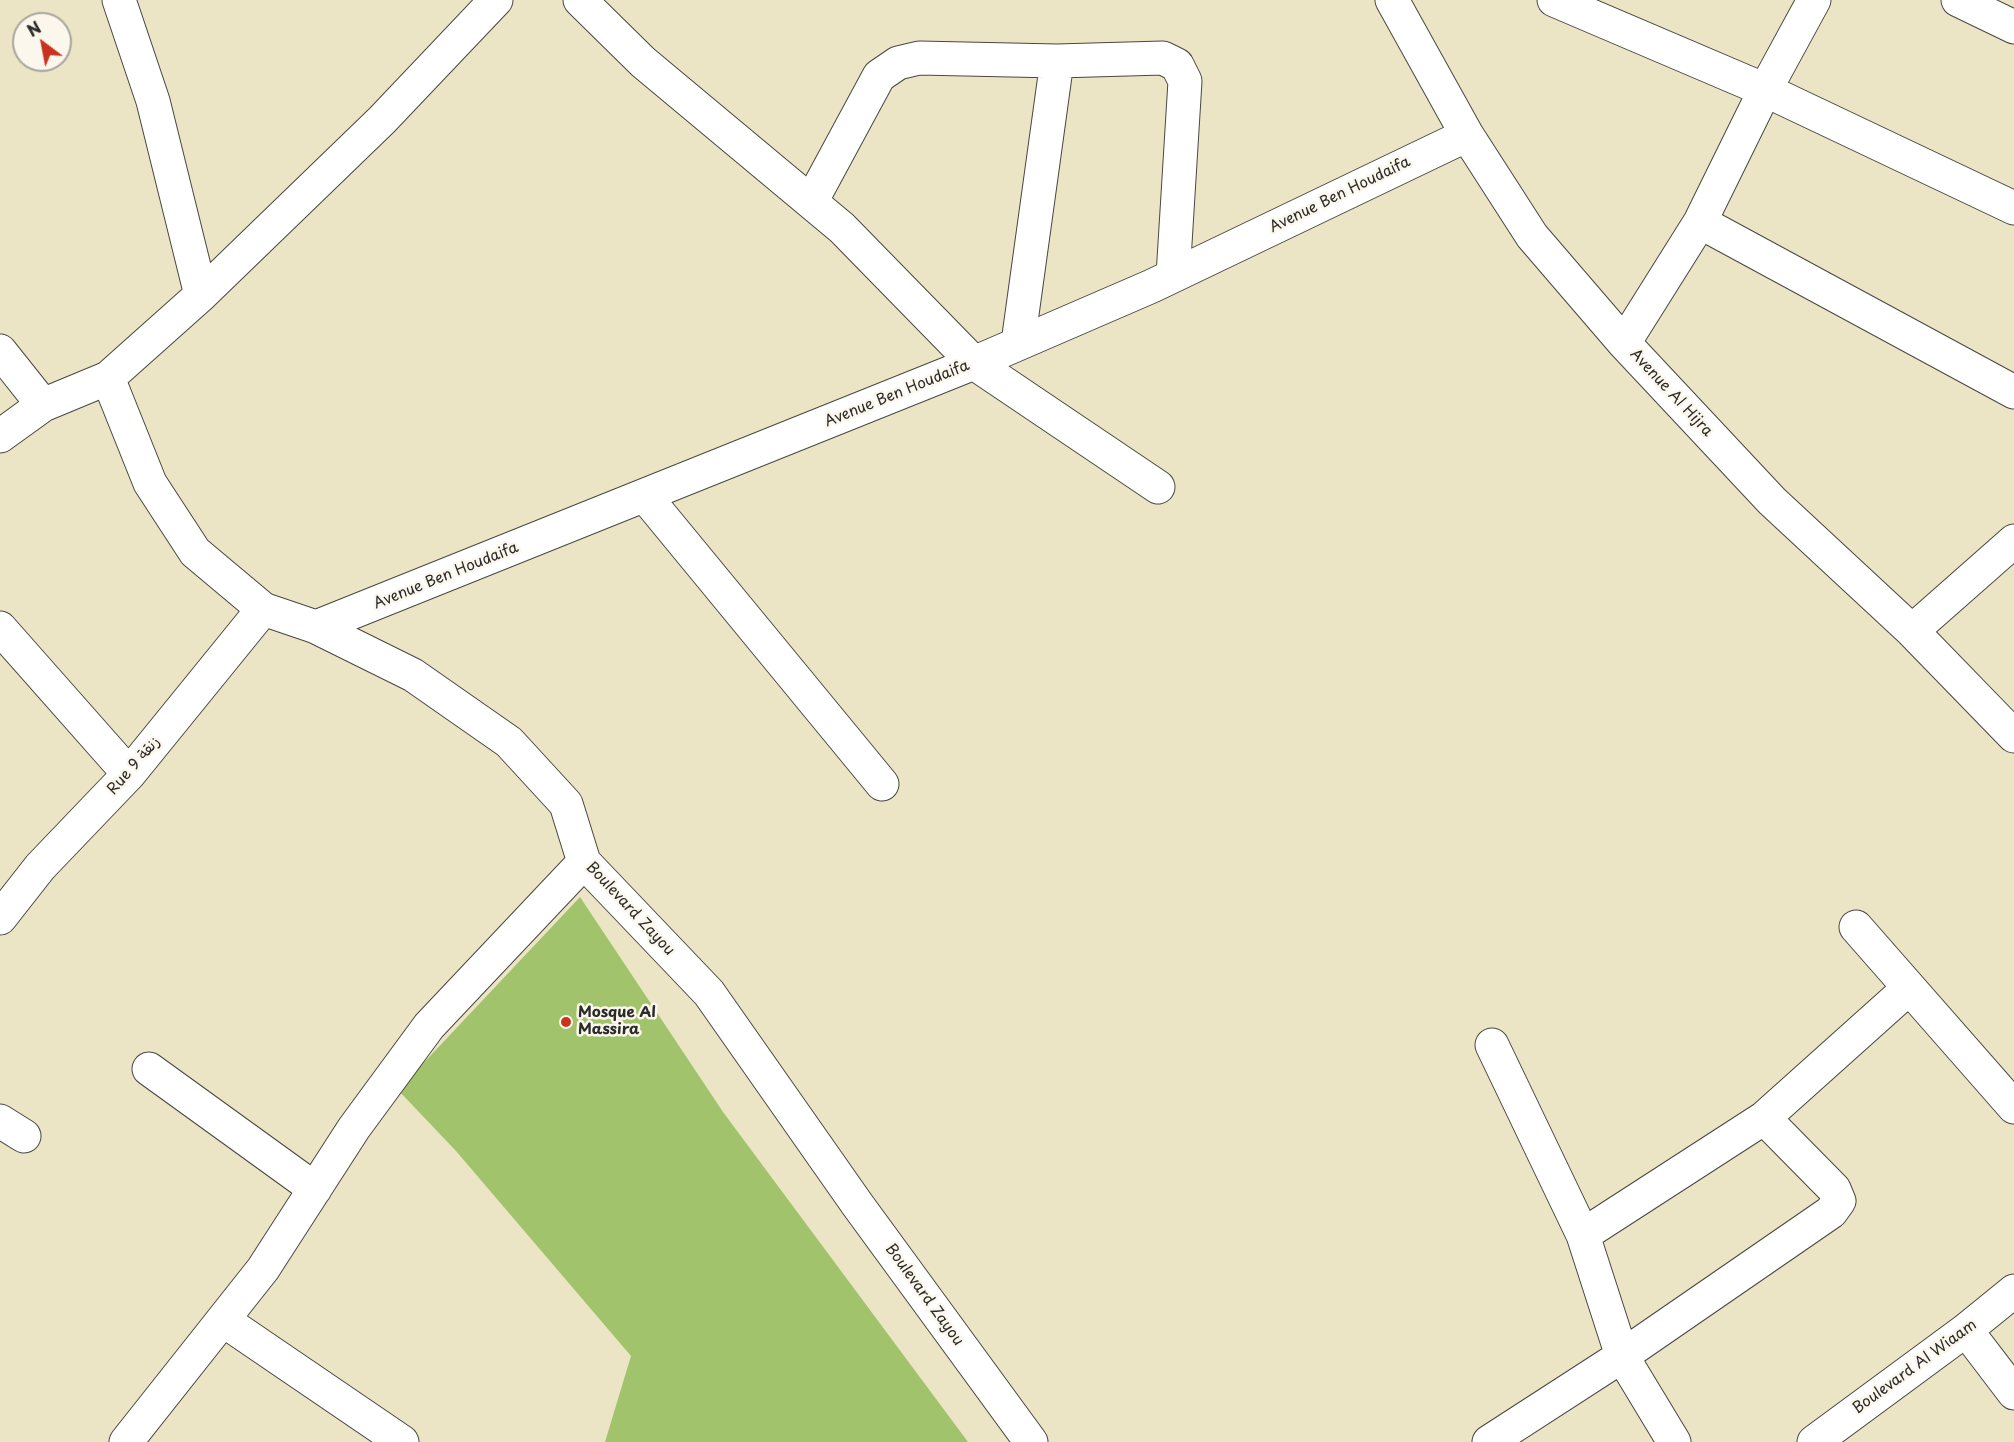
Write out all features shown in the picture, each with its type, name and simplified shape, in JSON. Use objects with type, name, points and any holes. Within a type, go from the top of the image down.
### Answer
[{"type":"street","points":[[119,0],[153,101],[201,295]]},
{"type":"street","points":[[0,436],[43,405],[108,378],[201,295],[382,120],[496,0]]},
{"type":"street","points":[[580,0],[643,62],[842,228],[974,363],[1158,487]]},
{"type":"street","points":[[1554,0],[1765,90],[2014,208]]},
{"type":"street","points":[[1624,343],[1700,222],[1765,90],[1814,0]]},
{"type":"street","points":[[1958,0],[2014,27]]},
{"type":"street","name":"Avenue Al Hijra","points":[[1401,7],[1467,135],[1532,236],[1624,343],[1772,501],[1912,631],[2014,736]]},
{"type":"street","points":[[811,202],[879,76],[898,63],[919,58],[1058,61],[1163,58],[1177,65],[1185,81],[1173,276]]},
{"type":"street","points":[[1018,344],[1058,61]]},
{"type":"street","name":"Avenue Ben Houdaifa","points":[[316,627],[974,363],[1173,276],[1467,135]]},
{"type":"street","points":[[1700,222],[2014,392]]},
{"type":"street","points":[[0,351],[43,405]]},
{"type":"street","name":"Boulevard Zayou","points":[[108,378],[150,483],[195,552],[263,609],[316,627],[413,675],[509,742],[566,804],[584,862],[709,993],[857,1204],[1031,1442]]},
{"type":"street","points":[[645,496],[882,784]]},
{"type":"street","points":[[1912,631],[2014,541]]},
{"type":"street","name":"Rue 9 زنقة","points":[[0,918],[40,867],[129,774],[263,609]]},
{"type":"street","points":[[0,628],[129,774]]},
{"type":"street","points":[[126,1442],[263,1269],[354,1128],[429,1026],[584,862]]},
{"type":"street","points":[[1856,927],[2014,1107]]},
{"type":"street","points":[[1583,1235],[1764,1118],[1909,988]]},
{"type":"street","points":[[1492,1045],[1583,1235],[1622,1356],[1674,1442]]},
{"type":"street","points":[[149,1069],[315,1189]]},
{"type":"street","points":[[1489,1442],[1622,1356],[1831,1212],[1839,1201],[1834,1189],[1764,1118]]},
{"type":"street","name":"Boulevard Al Wiaam","points":[[1814,1442],[1966,1330],[2014,1291]]},
{"type":"street","points":[[223,1320],[402,1442]]},
{"type":"street","points":[[1966,1330],[2014,1393]]},
{"type":"green space","points":[[580,897],[723,1112],[968,1442],[605,1442],[631,1356],[456,1151],[398,1090]]},
{"type":"place","name":"Mosque Al Massira","points":[[566,1022]]}]
